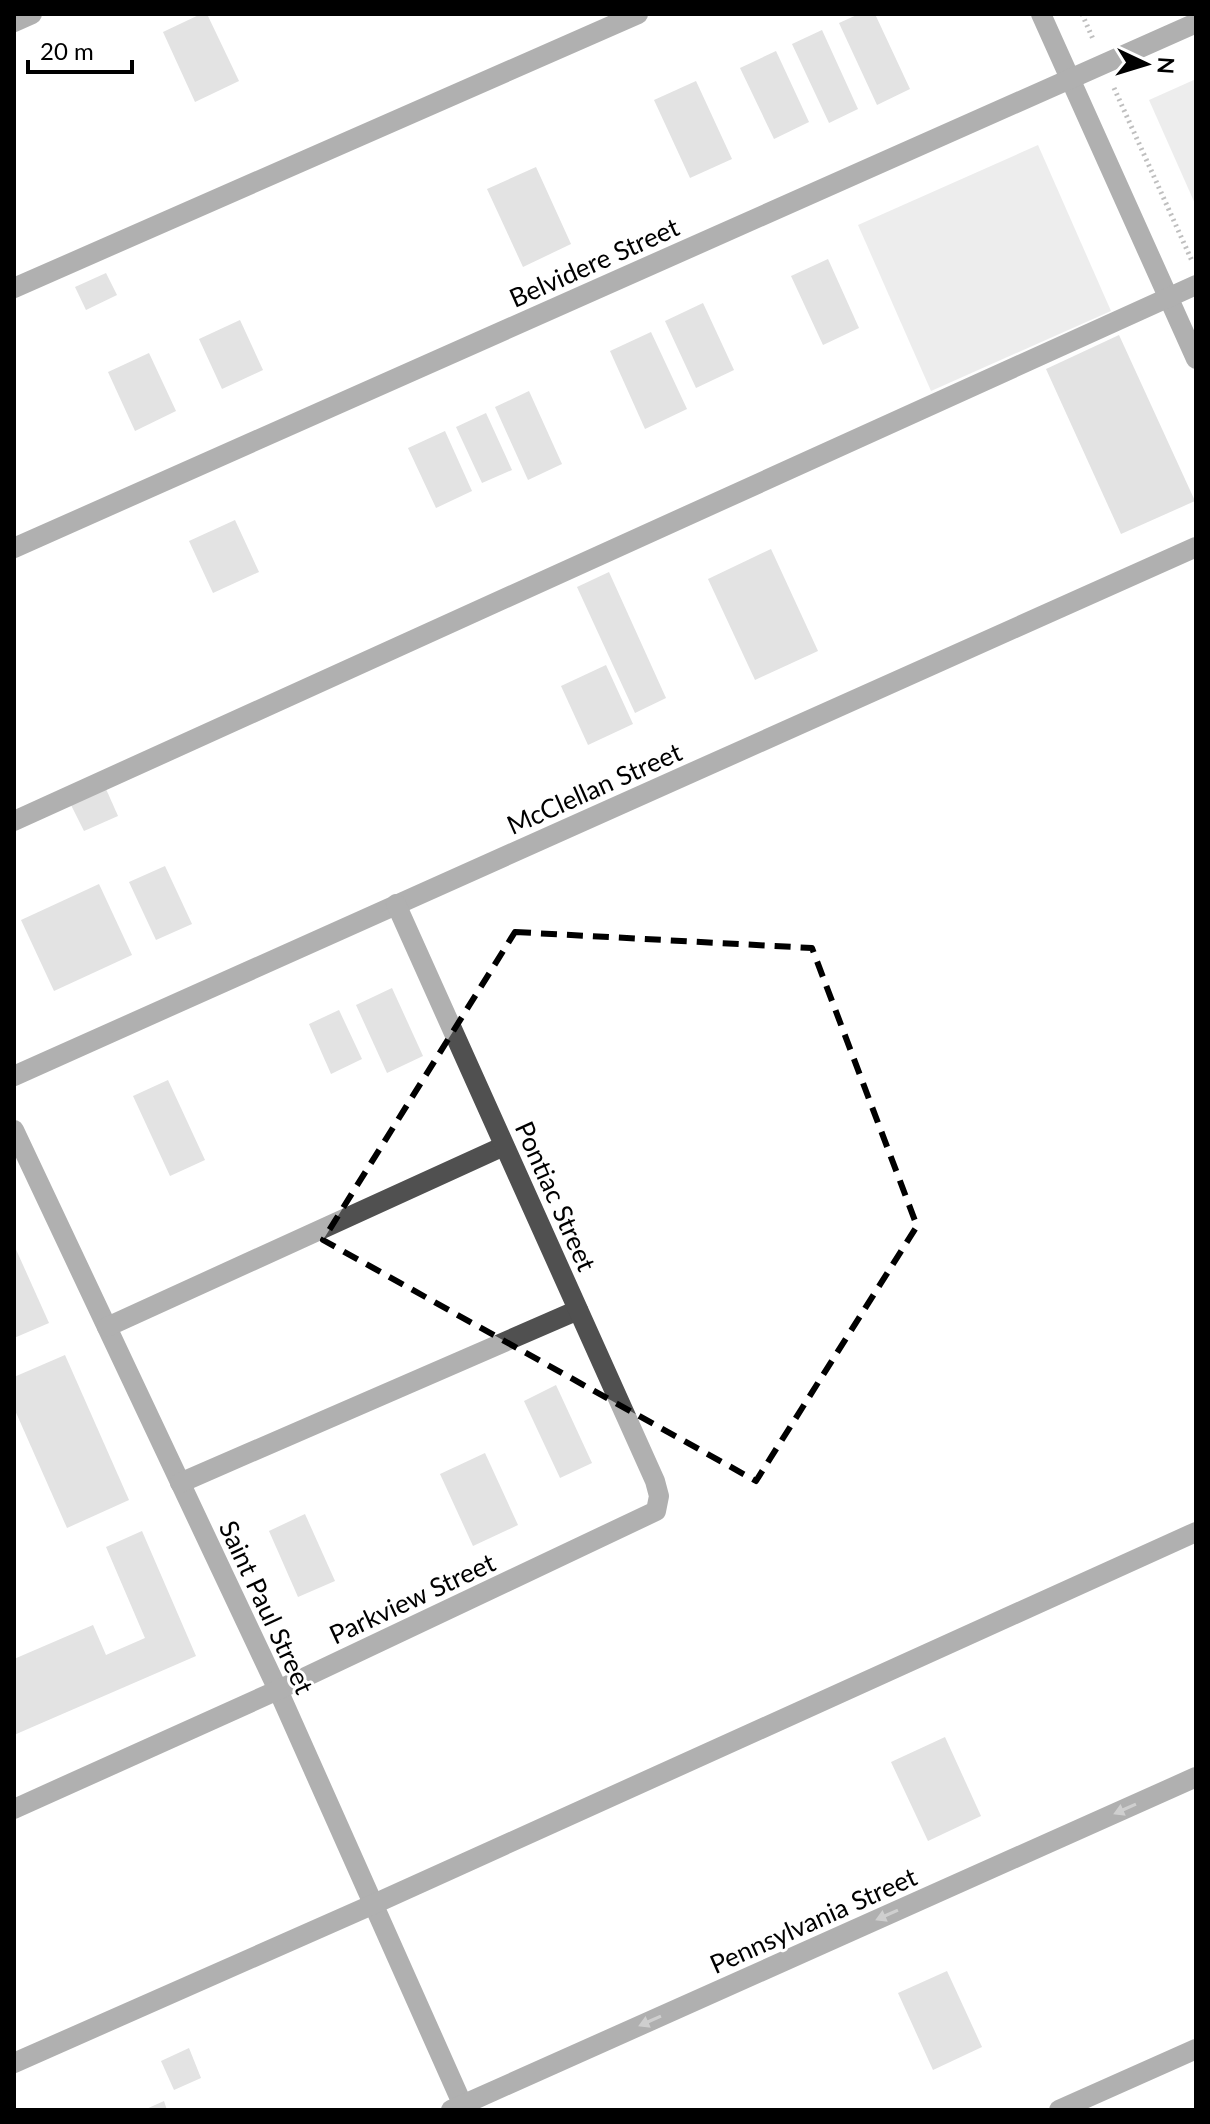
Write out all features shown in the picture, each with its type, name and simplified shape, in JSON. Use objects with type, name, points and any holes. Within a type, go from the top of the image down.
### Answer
[{"type":"street","points":[[14,22],[32,14]]},
{"type":"street","points":[[14,288],[638,14]]},
{"type":"street","points":[[1041,14],[1196,359]]},
{"type":"street","name":"Belvidere Street","points":[[14,548],[1196,23]]},
{"type":"street","points":[[14,821],[1196,285]]},
{"type":"street","name":"McClellan Street","points":[[14,1076],[1196,547]]},
{"type":"street","name":"Pontiac Street","points":[[396,904],[655,1481],[659,1496],[656,1511]]},
{"type":"street","name":"Saint Paul Street","points":[[14,1130],[278,1690],[374,1904],[460,2108]]},
{"type":"street","points":[[107,1327],[504,1146]]},
{"type":"street","points":[[180,1483],[578,1310]]},
{"type":"street","name":"Parkview Street","points":[[14,1809],[278,1690],[656,1511]]},
{"type":"street","points":[[14,2063],[374,1904],[1196,1532]]},
{"type":"street","name":"Pennsylvania Street","points":[[460,2108],[1196,1777]]},
{"type":"street","points":[[1059,2110],[1196,2049]]},
{"type":"path","points":[[1082,14],[1196,270]]},
{"type":"highlighted area","points":[[515,932],[812,948],[917,1226],[756,1481],[323,1240]]},
{"type":"shaded area","points":[[1196,79],[1196,206],[1149,100]]},
{"type":"shaded area","points":[[1038,145],[1111,311],[931,391],[858,225]]},
{"type":"building","points":[[207,14],[239,81],[195,102],[163,32]]},
{"type":"building","points":[[859,14],[875,14],[910,89],[877,105],[839,23]]},
{"type":"building","points":[[822,30],[858,109],[829,123],[792,44]]},
{"type":"building","points":[[776,51],[809,122],[774,139],[740,68]]},
{"type":"building","points":[[696,81],[732,159],[690,178],[654,100]]},
{"type":"building","points":[[536,167],[571,244],[523,267],[487,189]]},
{"type":"building","points":[[828,259],[859,328],[823,345],[791,276]]},
{"type":"building","points":[[106,273],[117,295],[86,310],[75,287]]},
{"type":"building","points":[[703,303],[734,370],[696,388],[665,321]]},
{"type":"building","points":[[240,320],[263,370],[222,389],[199,339]]},
{"type":"building","points":[[651,332],[687,409],[645,429],[610,351]]},
{"type":"building","points":[[1119,335],[1195,501],[1121,534],[1046,369]]},
{"type":"building","points":[[149,353],[176,411],[135,431],[108,372]]},
{"type":"building","points":[[529,391],[562,464],[528,480],[495,407]]},
{"type":"building","points":[[486,413],[512,470],[482,483],[456,427]]},
{"type":"building","points":[[445,431],[472,491],[436,508],[408,448]]},
{"type":"building","points":[[235,520],[259,572],[213,593],[189,541]]},
{"type":"building","points":[[771,549],[818,651],[755,680],[708,579]]},
{"type":"building","points":[[609,572],[666,698],[635,713],[577,587]]},
{"type":"building","points":[[606,665],[633,724],[588,745],[561,686]]},
{"type":"building","points":[[106,789],[118,816],[84,831],[71,805]]},
{"type":"building","points":[[165,866],[192,924],[156,940],[129,882]]},
{"type":"building","points":[[99,884],[132,955],[54,991],[21,920]]},
{"type":"building","points":[[392,988],[423,1056],[387,1073],[356,1005]]},
{"type":"building","points":[[339,1010],[362,1059],[331,1074],[309,1024]]},
{"type":"building","points":[[168,1080],[205,1160],[170,1176],[133,1096]]},
{"type":"building","points":[[14,1245],[49,1323],[14,1338]]},
{"type":"building","points":[[65,1355],[129,1500],[67,1528],[14,1408],[14,1377]]},
{"type":"building","points":[[556,1385],[592,1463],[560,1478],[524,1401]]},
{"type":"building","points":[[485,1453],[518,1525],[473,1546],[440,1474]]},
{"type":"building","points":[[305,1514],[335,1581],[298,1597],[269,1531]]},
{"type":"building","points":[[142,1531],[196,1656],[14,1735],[14,1659],[93,1625],[106,1655],[145,1638],[106,1547]]},
{"type":"building","points":[[945,1737],[981,1816],[928,1841],[891,1762]]},
{"type":"building","points":[[947,1971],[982,2047],[933,2070],[898,1993]]},
{"type":"building","points":[[189,2048],[201,2078],[174,2090],[161,2061]]},
{"type":"building","points":[[164,2101],[167,2110],[144,2110]]}]
